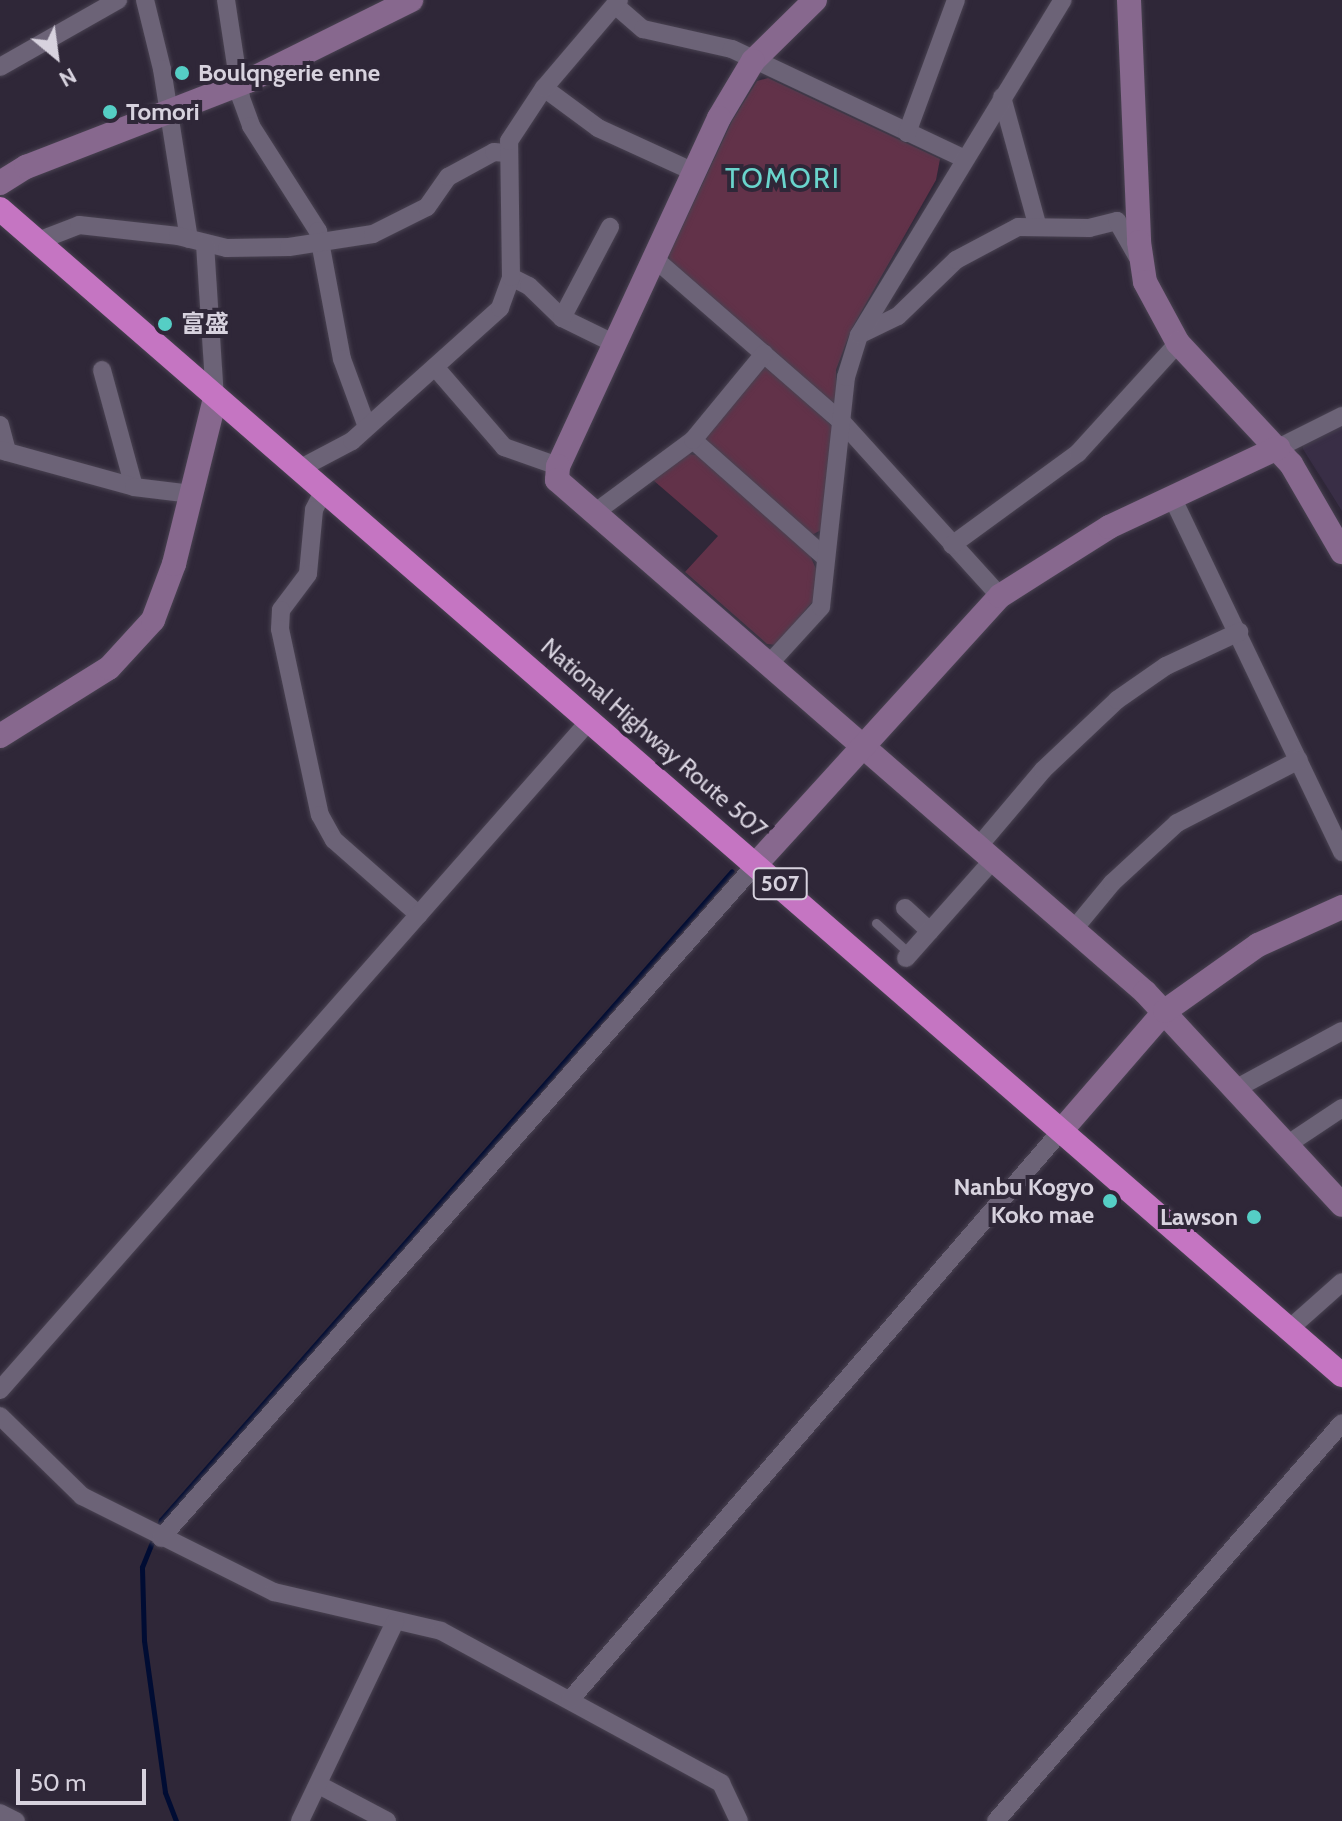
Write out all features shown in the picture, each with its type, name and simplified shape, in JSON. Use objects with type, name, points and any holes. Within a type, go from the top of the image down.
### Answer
[{"type":"highway","name":"National Highway Route 507","points":[[0,209],[215,398],[757,863],[1342,1375]]},
{"type":"street","points":[[0,67],[118,0]]},
{"type":"street","points":[[0,736],[91,680],[140,638],[164,596],[215,398],[197,242],[145,0]]},
{"type":"street","points":[[0,183],[26,167],[238,86],[411,0]]},
{"type":"street","points":[[815,0],[753,61],[692,171],[655,259],[558,466],[557,480],[597,511],[1165,1011],[1338,1194]]},
{"type":"street","points":[[907,133],[956,0]]},
{"type":"street","points":[[769,664],[821,607],[846,377],[859,335],[963,158],[1063,0]]},
{"type":"street","points":[[1129,0],[1141,262]]},
{"type":"street","points":[[231,2],[238,86],[251,126],[309,214],[322,243],[342,359],[367,427]]},
{"type":"street","points":[[299,469],[341,448],[500,308],[511,277],[512,202],[506,153],[515,127],[617,3],[643,29],[711,43],[963,158]]},
{"type":"street","points":[[544,88],[598,128],[692,171]]},
{"type":"street","points":[[1002,97],[1037,224]]},
{"type":"street","points":[[38,241],[79,225],[256,248],[322,243],[382,232],[427,207],[448,177],[494,152],[506,153]]},
{"type":"street","points":[[859,335],[898,316],[974,248],[1018,227],[1037,224],[1089,228],[1117,221],[1141,262],[1154,301],[1178,343],[1278,448],[1322,510],[1342,552]]},
{"type":"street","points":[[562,318],[610,227]]},
{"type":"street","points":[[655,259],[843,423],[1000,596]]},
{"type":"street","points":[[511,277],[529,286],[562,318],[615,344]]},
{"type":"street","points":[[952,545],[1078,453],[1178,343]]},
{"type":"street","points":[[597,511],[693,440],[764,354]]},
{"type":"street","points":[[435,367],[504,447],[558,466]]},
{"type":"street","points":[[102,370],[134,487]]},
{"type":"street","points":[[161,1538],[757,863],[1000,596],[1051,560],[1172,497],[1342,416]]},
{"type":"street","points":[[0,425],[4,451],[134,487],[192,494]]},
{"type":"street","points":[[693,440],[826,558]]},
{"type":"street","points":[[324,490],[314,510],[308,574],[281,610],[280,629],[320,815],[334,840],[419,915]]},
{"type":"street","points":[[1172,497],[1342,852]]},
{"type":"street","points":[[908,956],[1074,738],[1117,700],[1166,666],[1239,632]]},
{"type":"street","points":[[0,1390],[590,720]]},
{"type":"street","points":[[1074,929],[1112,883],[1177,823],[1299,760]]},
{"type":"street","points":[[570,1700],[1165,1011],[1258,945],[1342,907]]},
{"type":"street","points":[[905,908],[930,931]]},
{"type":"street","points":[[1237,1088],[1342,1031]]},
{"type":"street","points":[[1288,1144],[1342,1108]]},
{"type":"street","points":[[1288,1330],[1342,1282]]},
{"type":"street","points":[[0,1416],[82,1496],[274,1592],[441,1631],[721,1783],[739,1821]]},
{"type":"street","points":[[996,1821],[1342,1423]]},
{"type":"street","points":[[300,1821],[395,1622]]},
{"type":"street","points":[[319,1785],[387,1821]]},
{"type":"street","points":[[0,1813],[16,1821]]},
{"type":"lane","points":[[876,923],[908,956]]},
{"type":"shaded area","points":[[768,78],[940,159],[936,180],[851,330],[836,370],[836,407],[670,264],[669,255],[732,121],[757,81]]},
{"type":"shaded area","points":[[769,367],[835,429],[823,529],[810,536],[705,442],[704,436],[761,368]]},
{"type":"shaded area","points":[[1342,424],[1342,511],[1303,449],[1303,442]]},
{"type":"shaded area","points":[[688,454],[697,455],[809,553],[817,571],[813,601],[776,645],[767,644],[685,572],[718,536],[653,480]]},
{"type":"waterway","points":[[176,1821],[165,1792],[144,1640],[142,1567],[161,1520],[732,871]]},
{"type":"place","name":"Boulqngerie enne","points":[[182,73]]},
{"type":"place","name":"Tomori","points":[[110,112]]},
{"type":"place","name":"富盛","points":[[165,324]]},
{"type":"place","name":"Nanbu Kogyo Koko mae","points":[[1110,1201]]},
{"type":"place","name":"Lawson","points":[[1254,1217]]},
{"type":"district","name":"TOMORI","points":[[783,178]]}]
